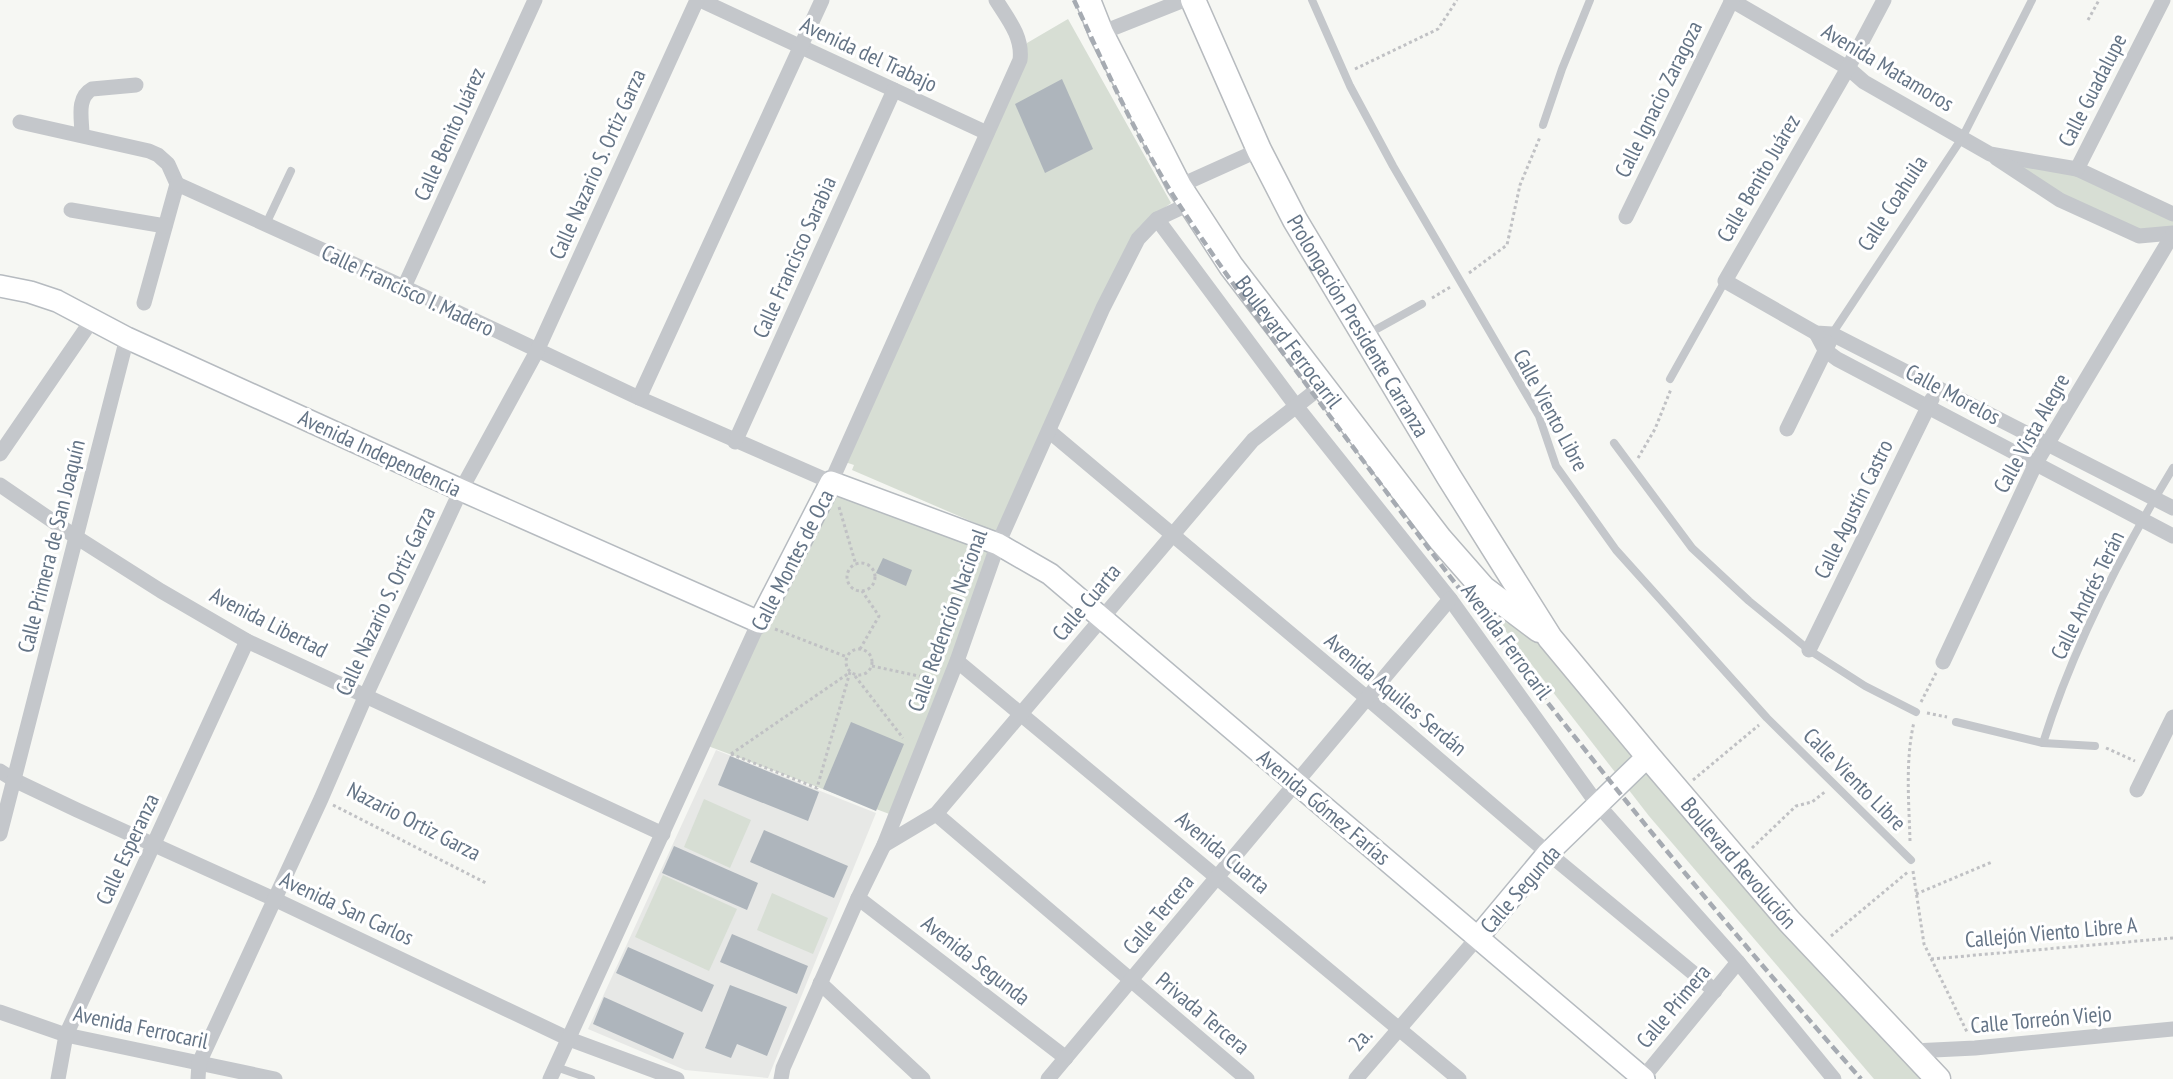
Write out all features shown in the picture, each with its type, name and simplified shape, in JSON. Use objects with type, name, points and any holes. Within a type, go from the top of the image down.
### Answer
[{"type":"main road","name":"Boulevard Ferrocarril","points":[[1088,0],[1101,33],[1184,195],[1231,266],[1440,539],[1483,588],[1550,638]]},
{"type":"main road","name":"Prolongación Presidente Carranza","points":[[1192,0],[1259,150],[1295,220],[1363,336],[1550,638]]},
{"type":"main road","name":"Avenida Independencia","points":[[0,286],[30,292],[57,301],[127,338],[460,490],[759,622]]},
{"type":"main road","name":"Calle Francisco I. Madero","points":[[831,482],[998,544]]},
{"type":"main road","name":"Calle Montes de Oca","points":[[759,622],[831,482]]},
{"type":"main road","name":"Avenida Gómez Farías","points":[[998,544],[1050,574],[1643,1079]]},
{"type":"main road","name":"Boulevard Revolución","points":[[1550,638],[1738,862],[1938,1079]]},
{"type":"main road","name":"Calle Segunda","points":[[1478,937],[1548,853],[1647,756]]},
{"type":"street","name":"Calle Benito Juárez","points":[[404,287],[535,0]]},
{"type":"street","name":"Avenida del Trabajo","points":[[698,0],[987,133]]},
{"type":"street","name":"Calle Nazario S. Ortiz Garza","points":[[274,899],[460,490],[537,351],[698,0]]},
{"type":"street","points":[[639,398],[822,0]]},
{"type":"street","name":"Calle Montes de Oca","points":[[831,482],[1020,60],[1022,49],[1019,38],[996,0]]},
{"type":"street","points":[[1101,33],[1184,0]]},
{"type":"street","name":"Avenida Matamoros","points":[[1732,0],[1848,68],[1864,82],[1990,154],[2060,200],[2139,236],[2173,233]]},
{"type":"street","name":"Calle Ignacio Zaragoza","points":[[1626,217],[1732,0]]},
{"type":"street","name":"Calle Benito Juárez","points":[[1725,281],[1848,68],[1884,0]]},
{"type":"street","name":"Calle Guadalupe","points":[[2077,169],[2163,0]]},
{"type":"street","points":[[82,135],[81,98],[86,92],[92,89],[136,86]]},
{"type":"street","name":"Calle Francisco Sarabia","points":[[735,442],[894,90]]},
{"type":"street","points":[[20,122],[149,151],[168,164],[177,184],[144,303]]},
{"type":"street","name":"Calle Redención Nacional","points":[[781,1079],[783,1068],[820,983],[884,845],[957,661],[998,544],[1102,308],[1138,239],[1184,195],[1259,150]]},
{"type":"street","name":"Avenida Matamoros","points":[[1990,154],[2077,169],[2173,214]]},
{"type":"street","name":"Calle Francisco I. Madero","points":[[177,184],[735,442],[831,482]]},
{"type":"street","points":[[71,210],[165,226]]},
{"type":"street","name":"Avenida Ferrocaril","points":[[1158,219],[1296,406],[1449,599],[1598,805],[1738,962],[1827,1076]]},
{"type":"street","name":"Calle Vista Alegre","points":[[1943,662],[2036,464],[2173,233]]},
{"type":"street","name":"Calle Morelos","points":[[1725,281],[1816,333],[1832,334],[2173,508]]},
{"type":"street","points":[[0,454],[92,320]]},
{"type":"street","name":"Calle Morelos","points":[[1816,333],[1825,350],[1837,359],[2173,536]]},
{"type":"street","name":"Calle Coahuila","points":[[1787,429],[1832,334]]},
{"type":"street","name":"Calle Primera de San Joaquín","points":[[0,834],[127,338]]},
{"type":"street","name":"Calle Cuarta","points":[[884,845],[936,814],[1253,440],[1322,386]]},
{"type":"street","name":"Calle Agustín Castro","points":[[1809,650],[1938,388]]},
{"type":"street","name":"Avenida Aquiles Serdán","points":[[1049,430],[1548,853],[1715,991]]},
{"type":"street","name":"Avenida Libertad","points":[[0,484],[76,537],[161,591],[247,641],[663,834]]},
{"type":"street","name":"Calle Tercera","points":[[1048,1079],[1449,599]]},
{"type":"street","name":"Calle Montes de Oca","points":[[553,1073],[759,622]]},
{"type":"street","name":"Calle Esperanza","points":[[58,1079],[66,1035],[247,641]]},
{"type":"street","name":"Avenida Cuarta","points":[[957,661],[1459,1079]]},
{"type":"street","points":[[2137,790],[2173,717]]},
{"type":"street","name":"Avenida San Carlos","points":[[0,771],[14,780],[274,899],[569,1039],[677,1079]]},
{"type":"street","name":"Calle Tercera","points":[[936,814],[1131,981]]},
{"type":"street","name":"Avenida Segunda","points":[[858,898],[1066,1058]]},
{"type":"street","points":[[198,1079],[199,1063],[274,899]]},
{"type":"street","name":"Calle Segunda","points":[[1399,1028],[1478,937]]},
{"type":"street","name":"Calle Primera","points":[[1643,1079],[1738,962]]},
{"type":"street","name":"Privada Tercera","points":[[1131,981],[1247,1079]]},
{"type":"street","points":[[820,983],[924,1079]]},
{"type":"street","name":"Avenida Ferrocaril","points":[[0,1012],[66,1035],[275,1079]]},
{"type":"street","name":"2a.","points":[[1356,1079],[1399,1028]]},
{"type":"street","name":"Calle Torreón Viejo","points":[[1913,1051],[1975,1048],[2173,1029]]},
{"type":"lane","name":"Calle Viento Libre","points":[[1312,0],[1345,74],[1393,166],[1539,416],[1556,466],[1616,550],[1767,718],[1912,864]]},
{"type":"lane","points":[[1543,125],[1562,69],[1590,0]]},
{"type":"lane","name":"Calle Coahuila","points":[[1832,334],[1962,138],[2032,0]]},
{"type":"lane","points":[[266,224],[291,171]]},
{"type":"lane","name":"Calle Benito Juárez","points":[[1670,379],[1725,281]]},
{"type":"lane","points":[[1363,336],[1422,304]]},
{"type":"lane","points":[[1614,443],[1692,548],[1749,601],[1809,650],[1865,686],[1916,712]]},
{"type":"lane","name":"Calle Andrés Terán","points":[[2043,743],[2058,695],[2105,592],[2173,468]]},
{"type":"lane","points":[[1956,722],[2043,743],[2095,746]]},
{"type":"lane","points":[[553,1073],[591,1079]]},
{"type":"path","points":[[1345,74],[1438,29],[1457,0]]},
{"type":"path","points":[[2088,20],[2099,0]]},
{"type":"path","points":[[1422,304],[1459,282],[1507,245],[1521,186],[1543,125]]},
{"type":"path","points":[[1632,468],[1655,429],[1671,389],[1670,379]]},
{"type":"path","points":[[831,482],[856,565]]},
{"type":"path","points":[[860,649],[879,616],[862,591],[853,588],[848,580],[849,571],[856,565],[868,566],[874,572],[873,585],[862,591]]},
{"type":"path","points":[[759,622],[847,657]]},
{"type":"path","points":[[852,673],[817,788],[730,754],[852,673],[862,675],[869,670],[871,665],[868,653],[860,649],[852,651],[847,657],[846,665],[852,673],[903,738]]},
{"type":"path","points":[[1943,662],[1927,687],[1916,712],[1911,735],[1908,772],[1912,864],[1924,944],[1975,1048]]},
{"type":"path","points":[[871,665],[928,678]]},
{"type":"path","points":[[1916,712],[1949,717],[1956,722]]},
{"type":"path","points":[[1678,792],[1767,718]]},
{"type":"path","points":[[2095,746],[2110,748],[2148,766]]},
{"type":"path","points":[[1738,862],[1796,806],[1812,802],[1835,784]]},
{"type":"path","name":"Nazario Ortiz Garza","points":[[321,799],[486,883]]},
{"type":"path","points":[[1916,894],[1992,862]]},
{"type":"path","points":[[1816,949],[1912,864]]},
{"type":"path","name":"Callejón Viento Libre A","points":[[1931,959],[2173,938]]},
{"type":"shaded area","points":[[1068,19],[1171,203],[1139,227],[1003,535],[852,470],[854,465],[845,462],[1007,99],[1027,43]]},
{"type":"shaded area","points":[[2015,164],[2077,171],[2173,217],[2173,230],[2140,233],[2060,199]]},
{"type":"shaded area","points":[[833,487],[994,546],[892,815],[708,746],[764,624]]},
{"type":"shaded area","points":[[1494,616],[1543,642],[1922,1079],[1874,1079],[1649,816]]},
{"type":"shaded area","points":[[716,750],[876,813],[768,1078],[685,1070],[588,1029]]},
{"type":"shaded area","points":[[704,799],[751,820],[730,868],[684,847]]},
{"type":"shaded area","points":[[663,875],[737,909],[709,971],[635,937]]},
{"type":"shaded area","points":[[772,893],[828,918],[813,954],[757,930]]},
{"type":"building","points":[[1062,79],[1093,149],[1045,173],[1015,104]]},
{"type":"building","points":[[883,558],[912,570],[906,586],[876,573]]},
{"type":"building","points":[[851,722],[904,744],[876,811],[823,789]]},
{"type":"building","points":[[730,756],[819,792],[808,821],[718,785]]},
{"type":"building","points":[[764,830],[848,866],[834,898],[750,862]]},
{"type":"building","points":[[674,846],[758,883],[747,910],[662,873]]},
{"type":"building","points":[[732,934],[808,966],[797,994],[720,962]]},
{"type":"building","points":[[628,947],[714,985],[702,1012],[616,973]]},
{"type":"building","points":[[730,985],[787,1007],[767,1056],[737,1044],[731,1058],[705,1048]]},
{"type":"building","points":[[604,997],[684,1033],[673,1059],[593,1024]]},
{"type":"railway","points":[[1074,0],[1124,107],[1166,184],[1261,323],[1454,582],[1624,799],[1861,1079]]}]
